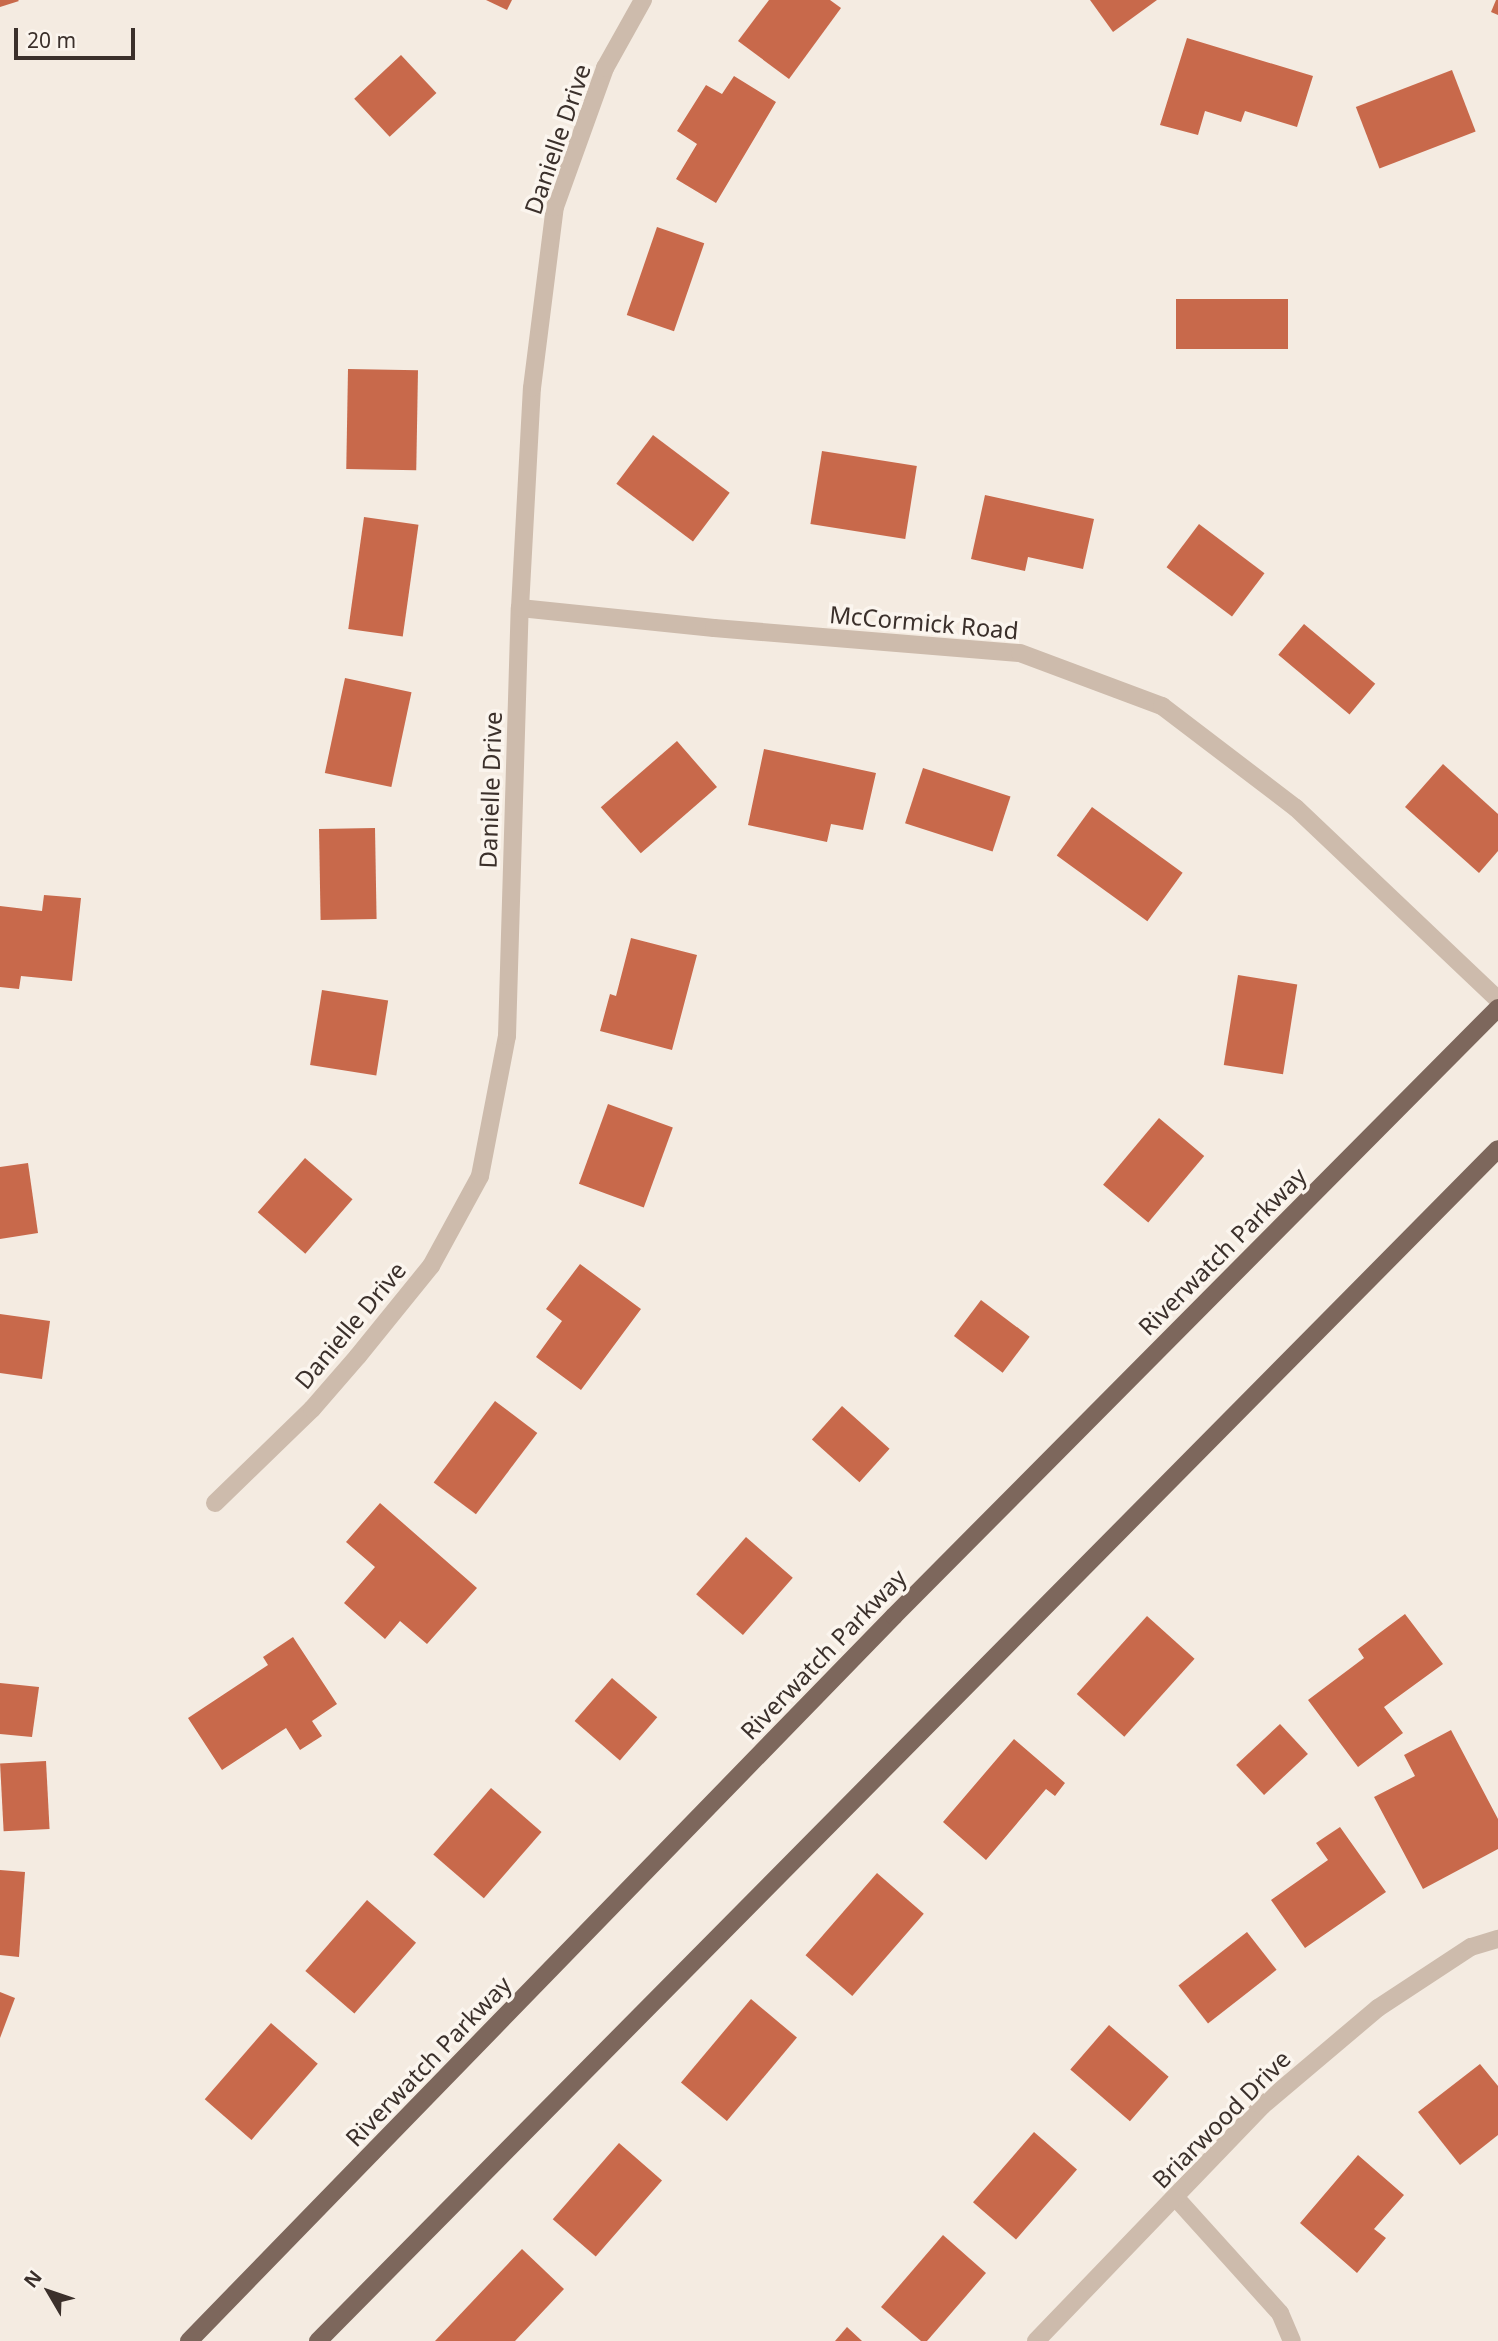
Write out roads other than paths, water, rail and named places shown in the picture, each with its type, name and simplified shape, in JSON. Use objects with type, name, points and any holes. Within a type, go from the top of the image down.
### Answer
[{"type":"main road","name":"Riverwatch Parkway","points":[[189,2341],[885,1626],[1498,1008]]},
{"type":"main road","points":[[318,2341],[1498,1149]]},
{"type":"street","name":"Danielle Drive","points":[[215,1503],[312,1409],[407,1296],[431,1266],[480,1176],[507,1036],[520,608],[532,388],[555,207],[605,68],[643,0]]},
{"type":"street","name":"McCormick Road","points":[[520,608],[727,629],[1020,653],[1162,706],[1296,808],[1498,1000]]},
{"type":"street","name":"Briarwood Drive","points":[[1036,2341],[1262,2106],[1378,2008],[1471,1947],[1498,1939]]},
{"type":"street","points":[[1176,2198],[1280,2313],[1292,2341]]}]
